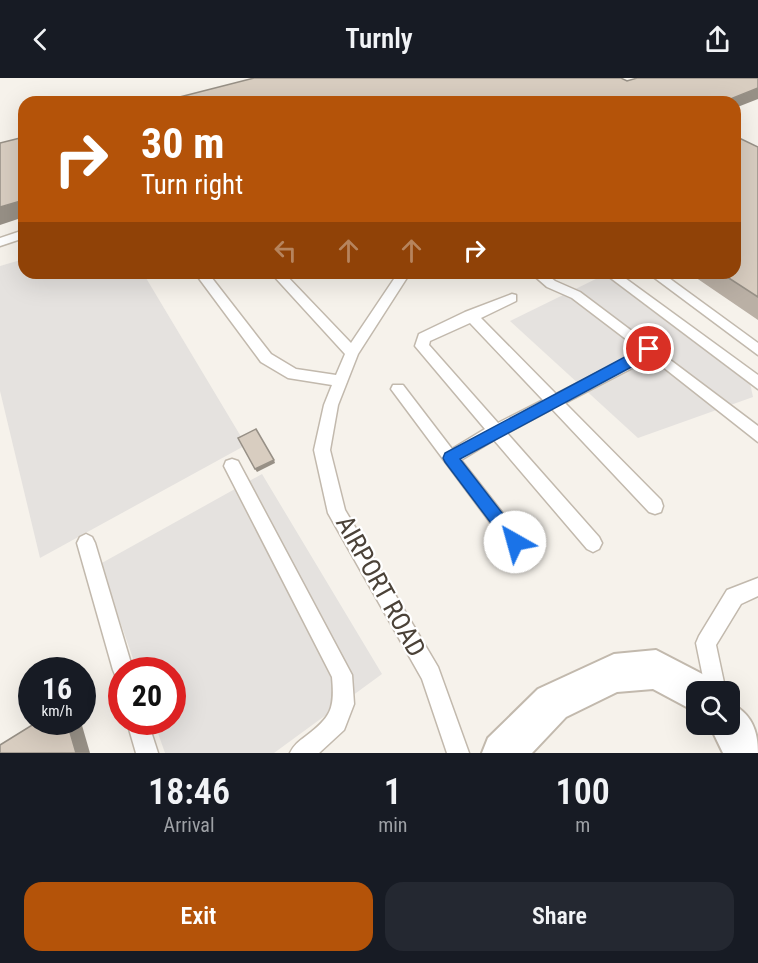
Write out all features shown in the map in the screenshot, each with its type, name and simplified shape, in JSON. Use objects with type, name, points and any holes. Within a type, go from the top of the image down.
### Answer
[{"type":"street","points":[[503,753],[552,703],[614,673],[656,669],[686,686]]},
{"type":"street","points":[[735,735],[745,753]]},
{"type":"lane","points":[[0,242],[18,236]]},
{"type":"lane","points":[[206,279],[266,358],[293,374],[340,381]]},
{"type":"lane","points":[[283,279],[352,353]]},
{"type":"lane","name":"AIRPORT ROAD","points":[[400,279],[352,353],[331,405],[322,450],[337,513],[431,674],[458,753]]},
{"type":"lane","points":[[545,279],[576,295],[758,435]]},
{"type":"lane","points":[[618,279],[758,383]]},
{"type":"lane","points":[[662,279],[758,350]]},
{"type":"lane","points":[[512,298],[470,315],[424,338],[422,346],[593,543]]},
{"type":"lane","points":[[470,315],[655,507]]},
{"type":"lane","points":[[450,458],[496,431],[633,361],[649,349]]},
{"type":"lane","points":[[398,389],[528,559]]},
{"type":"lane","points":[[232,465],[342,675],[345,700],[337,726],[301,753]]},
{"type":"lane","points":[[86,543],[119,657]]},
{"type":"lane","points":[[714,681],[706,643],[734,597],[758,587]]},
{"type":"lane","points":[[142,735],[147,753]]},
{"type":"shaded area","points":[[18,261],[18,279],[147,279],[246,445],[40,558],[0,391],[0,266]]},
{"type":"shaded area","points":[[596,279],[617,279],[747,369],[753,397],[638,438],[510,321]]},
{"type":"shaded area","points":[[262,474],[382,674],[274,753],[165,753],[159,735],[186,735],[186,657],[132,657],[100,564]]},
{"type":"building","points":[[254,78],[621,78],[627,81],[637,78],[758,78],[758,88],[738,96],[184,96]]},
{"type":"building","points":[[18,138],[18,202],[0,207],[0,143]]},
{"type":"building","points":[[741,139],[758,147],[758,297],[730,279],[741,279]]},
{"type":"building","points":[[256,429],[274,460],[255,469],[238,438]]},
{"type":"building","points":[[18,734],[71,735],[76,753],[0,753],[0,745]]},
{"type":"route","points":[[515,542],[450,458],[496,431],[633,361],[649,349]]}]
